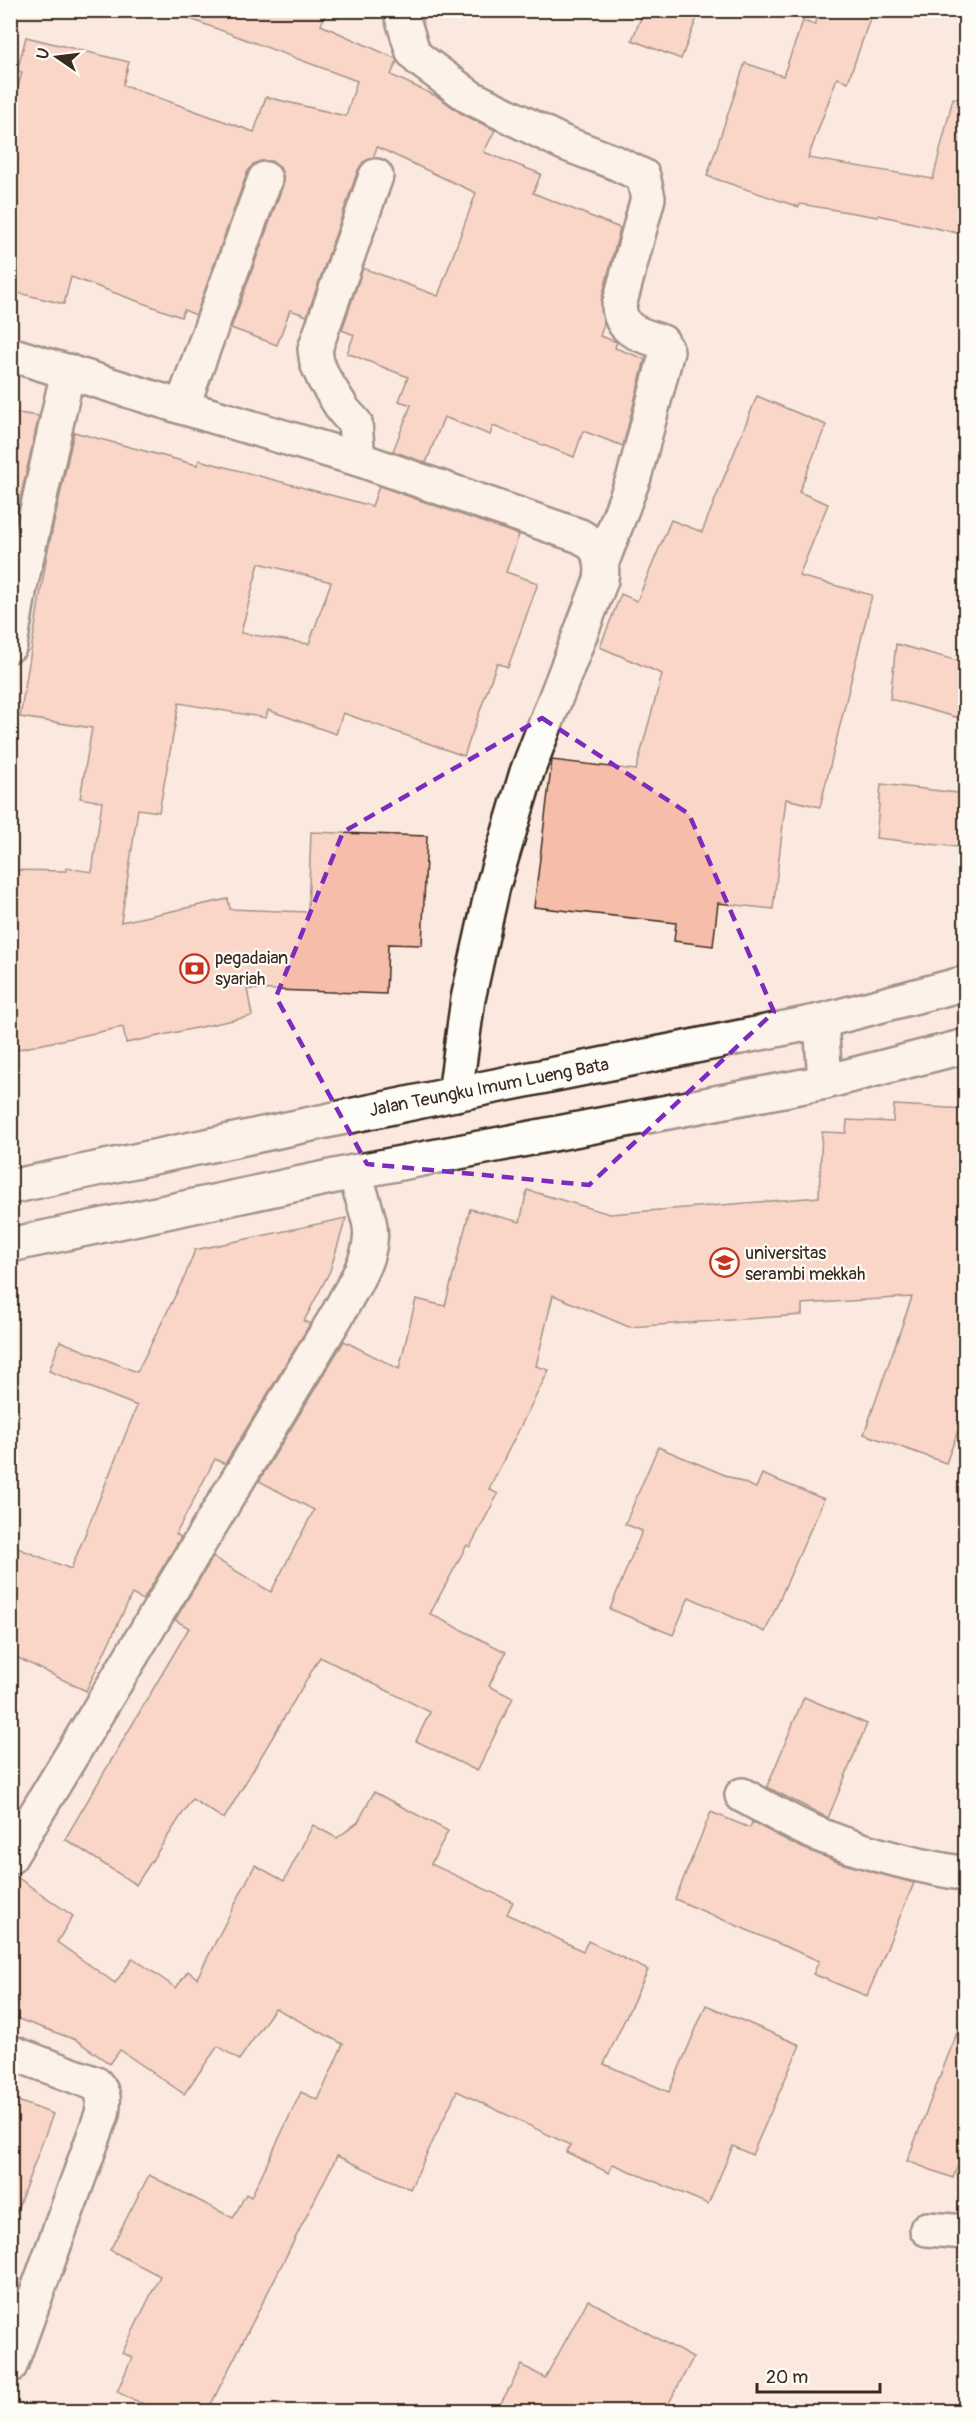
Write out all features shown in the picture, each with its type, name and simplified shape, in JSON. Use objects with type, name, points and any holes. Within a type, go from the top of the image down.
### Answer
[{"type":"main road","points":[[400,10],[413,52],[470,97],[564,143],[643,176],[648,198],[620,306],[620,318],[627,329],[662,342],[666,351],[634,477],[602,562],[601,580],[527,772],[493,886],[468,999],[455,1094]]},
{"type":"main road","points":[[358,459],[355,423],[344,411],[324,379],[317,363],[315,349],[376,176]]},
{"type":"main road","points":[[182,407],[265,179]]},
{"type":"main road","points":[[10,354],[358,459],[580,536],[591,542],[599,552],[602,562]]},
{"type":"main road","points":[[10,645],[20,587],[68,371]]},
{"type":"main road","name":"Jalan Teungku Imum Lueng Bata","points":[[10,1186],[821,1021],[966,983]]},
{"type":"main road","points":[[821,1021],[825,1082]]},
{"type":"main road","points":[[10,1245],[354,1172],[825,1082],[966,1046]]},
{"type":"main road","points":[[10,1857],[339,1312],[364,1264],[370,1247],[370,1223],[354,1172]]},
{"type":"main road","points":[[742,1795],[809,1830],[860,1849],[925,1867],[966,1874]]},
{"type":"main road","points":[[10,2052],[96,2084],[103,2091],[104,2100],[102,2114],[10,2366]]},
{"type":"main road","points":[[927,2229],[966,2232]]},
{"type":"highlighted area","points":[[542,718],[689,814],[774,1012],[589,1185],[367,1164],[276,997],[343,832]]},
{"type":"building","points":[[178,10],[327,10],[321,25],[395,58],[397,61],[391,75],[438,97],[462,114],[495,130],[484,152],[541,174],[533,193],[620,228],[601,301],[604,324],[600,336],[617,342],[615,348],[645,359],[623,446],[583,431],[574,457],[493,426],[490,435],[444,417],[426,463],[393,451],[411,405],[399,401],[408,377],[347,353],[354,335],[342,330],[363,268],[438,296],[476,193],[377,147],[373,158],[363,162],[358,170],[307,316],[290,310],[277,345],[231,328],[283,185],[280,167],[271,161],[253,164],[247,173],[196,315],[184,310],[181,317],[71,277],[64,304],[10,291],[10,117],[22,72],[17,71],[26,37],[129,62],[123,85],[254,132],[266,97],[346,116],[357,81],[177,14]]},
{"type":"building","points":[[644,10],[700,10],[681,59],[632,40]]},
{"type":"building","points":[[820,10],[873,10],[848,82],[837,78],[808,158],[933,179],[953,98],[966,100],[966,235],[878,215],[878,217],[800,204],[799,207],[707,176],[745,63],[783,76],[803,21],[815,25]]},
{"type":"building","points":[[757,396],[826,425],[799,492],[828,504],[799,576],[872,595],[820,807],[786,799],[773,909],[718,903],[713,946],[674,941],[676,923],[534,907],[552,760],[636,770],[662,674],[600,647],[621,594],[637,601],[671,520],[702,532]]},
{"type":"building","points":[[10,412],[39,416],[10,543]]},
{"type":"building","points":[[74,432],[197,465],[199,460],[372,506],[379,486],[519,535],[506,572],[538,583],[508,667],[497,663],[464,756],[343,713],[336,734],[268,710],[266,718],[179,703],[159,812],[138,809],[121,922],[228,899],[230,909],[308,912],[311,832],[427,836],[422,945],[388,944],[386,994],[247,989],[252,1016],[126,1043],[123,1027],[10,1051],[10,870],[66,871],[66,868],[92,872],[102,802],[80,798],[92,728],[20,717],[47,554]],"holes":[[[259,563],[331,582],[309,644],[241,633]]]},
{"type":"building","points":[[896,644],[966,663],[966,720],[890,699]]},
{"type":"building","points":[[881,784],[966,794],[966,848],[876,838]]},
{"type":"building","points":[[894,1105],[966,1109],[966,1410],[946,1463],[864,1434],[912,1297],[802,1304],[802,1315],[629,1327],[553,1295],[536,1366],[549,1370],[489,1489],[498,1494],[470,1547],[467,1545],[430,1614],[506,1652],[489,1686],[513,1698],[477,1771],[416,1741],[430,1712],[320,1657],[224,1819],[192,1799],[136,1885],[65,1839],[189,1628],[175,1620],[213,1557],[271,1592],[314,1510],[259,1481],[344,1341],[399,1369],[416,1299],[445,1306],[470,1209],[520,1222],[527,1190],[610,1214],[819,1197],[822,1132],[846,1133],[847,1120],[893,1122]]},
{"type":"building","points":[[346,1218],[330,1271],[304,1321],[310,1324],[225,1464],[215,1459],[176,1534],[181,1537],[143,1600],[132,1594],[86,1691],[10,1654],[10,1545],[71,1569],[137,1406],[49,1371],[60,1341],[137,1372],[185,1276],[195,1250]]},
{"type":"building","points":[[658,1447],[756,1488],[762,1474],[824,1499],[765,1632],[689,1597],[673,1635],[610,1609],[642,1531],[625,1524]]},
{"type":"building","points":[[804,1697],[867,1724],[828,1818],[767,1787]]},
{"type":"building","points":[[374,1792],[448,1831],[431,1864],[513,1902],[507,1914],[583,1951],[588,1941],[648,1970],[604,2064],[669,2092],[706,2005],[800,2045],[752,2155],[733,2146],[708,2204],[613,2164],[609,2173],[566,2152],[570,2145],[457,2091],[410,2189],[337,2156],[207,2412],[160,2412],[117,2392],[132,2357],[122,2353],[160,2276],[110,2250],[149,2175],[233,2218],[246,2194],[251,2197],[301,2092],[318,2100],[343,2044],[275,2008],[239,2060],[218,2046],[184,2094],[120,2050],[110,2064],[76,2040],[10,2016],[10,1876],[14,1875],[73,1916],[57,1942],[115,1983],[133,1958],[176,1988],[188,1971],[197,1978],[255,1865],[284,1881],[313,1825],[337,1838],[358,1822]]},
{"type":"building","points":[[711,1812],[750,1828],[752,1822],[800,1847],[840,1863],[914,1883],[867,1996],[813,1974],[819,1961],[675,1899]]},
{"type":"building","points":[[963,2017],[966,2017],[966,2145],[953,2178],[907,2161]]},
{"type":"building","points":[[10,2098],[53,2114],[14,2218],[10,2218]]},
{"type":"building","points":[[588,2300],[693,2358],[664,2412],[496,2412],[522,2365],[545,2378]]},
{"type":"place","name":"pegadaian syariah","points":[[194,968]]},
{"type":"place","name":"universitas serambi mekkah","points":[[724,1263]]}]
